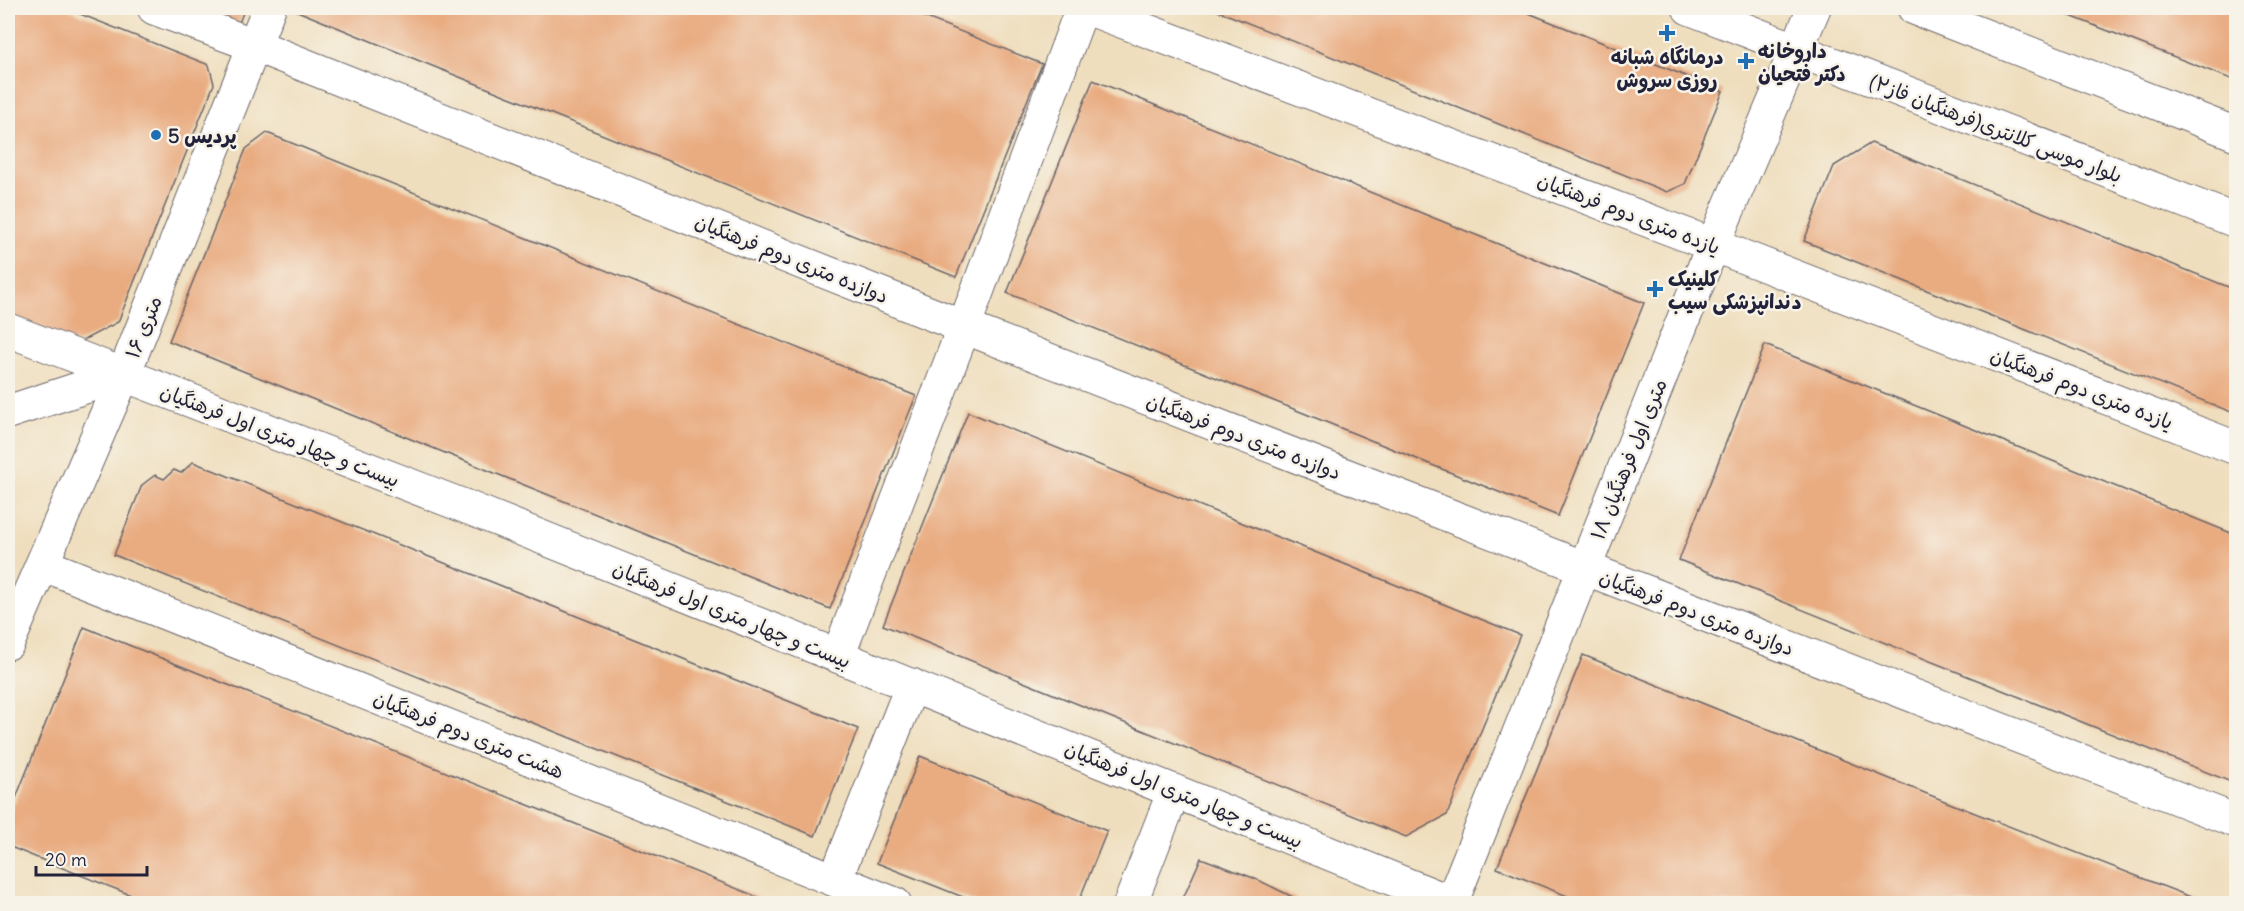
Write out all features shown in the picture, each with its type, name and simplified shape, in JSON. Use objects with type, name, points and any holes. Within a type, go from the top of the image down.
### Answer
[{"type":"street","name":"دوازده متری دوم فرهنگیان","points":[[154,8],[254,45],[964,327],[2236,821]]},
{"type":"street","name":"۱۶ متری","points":[[8,643],[124,374],[269,8]]},
{"type":"street","points":[[838,656],[964,327],[1082,8]]},
{"type":"street","name":"یازده متری دوم فرهنگیان","points":[[1087,8],[1713,245],[2236,448]]},
{"type":"street","name":"بلوار موسی کلانتری(فرهنگیان فاز۲)","points":[[1689,8],[2236,221]]},
{"type":"street","name":"۱۸ متری اول فرهنگیان","points":[[1452,903],[1713,245],[1814,8]]},
{"type":"street","points":[[1914,8],[2236,134]]},
{"type":"street","name":"بیست و چهار متری اول فرهنگیان","points":[[8,330],[469,508],[1452,903]]},
{"type":"street","points":[[8,412],[124,374]]},
{"type":"street","name":"هشت متری دوم فرهنگیان","points":[[42,564],[895,903]]},
{"type":"street","points":[[835,880],[912,686]]},
{"type":"street","points":[[1130,903],[1174,791]]},
{"type":"building","points":[[8,8],[65,8],[209,65],[214,84],[118,322],[78,343],[8,315]]},
{"type":"building","points":[[179,8],[245,8],[236,30]]},
{"type":"building","points":[[296,8],[902,8],[1042,64],[956,277],[405,55],[295,10]]},
{"type":"building","points":[[1211,8],[1516,8],[1723,91],[1685,184],[1667,192]]},
{"type":"building","points":[[2050,8],[2236,8],[2236,81],[2134,41]]},
{"type":"building","points":[[1093,80],[1644,303],[1558,516],[1007,293]]},
{"type":"building","points":[[267,133],[916,396],[830,609],[169,341],[246,149]]},
{"type":"building","points":[[1871,143],[2236,290],[2236,414],[1804,241],[1834,166]]},
{"type":"building","points":[[1765,345],[2236,535],[2236,784],[1679,560]]},
{"type":"building","points":[[968,412],[1520,635],[1447,815],[1406,837],[883,625]]},
{"type":"building","points":[[193,462],[858,729],[815,836],[114,555],[142,485],[155,475],[164,479],[174,470],[181,473]]},
{"type":"building","points":[[84,627],[773,903],[151,903],[45,861],[8,846],[8,818]]},
{"type":"building","points":[[1583,655],[1957,806],[2206,903],[1585,903],[1497,868]]},
{"type":"building","points":[[920,756],[1107,831],[1078,903],[978,903],[877,863]]},
{"type":"building","points":[[1201,858],[1256,879],[1305,903],[1181,903]]},
{"type":"place","name":"درمانگاه شبانه روزی سروش","points":[[1667,33]]},
{"type":"place","name":"داروخانه دکتر فتحیان","points":[[1746,61]]},
{"type":"place","name":"پردیس 5","points":[[156,135]]},
{"type":"place","name":"کلینیک دندانپزشکی سیب","points":[[1655,289]]}]
